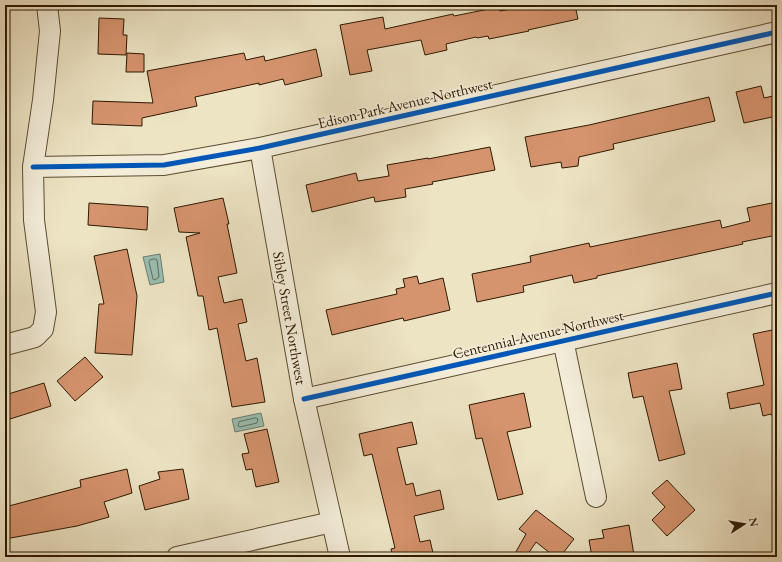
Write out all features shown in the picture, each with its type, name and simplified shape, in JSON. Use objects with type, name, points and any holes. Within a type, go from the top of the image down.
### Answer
[{"type":"street","points":[[5,346],[35,336],[43,329],[46,312],[34,220],[33,167],[43,100],[50,31],[47,5]]},
{"type":"street","name":"Edison Park Avenue Northwest","points":[[33,167],[164,165],[260,148],[777,32]]},
{"type":"street","name":"Sibley Street Northwest","points":[[260,148],[304,399],[340,557]]},
{"type":"street","name":"Centennial Avenue Northwest","points":[[304,399],[777,293]]},
{"type":"street","points":[[563,340],[596,497]]},
{"type":"street","points":[[177,557],[332,522]]},
{"type":"water","points":[[160,254],[164,282],[150,285],[143,257]]},
{"type":"water","points":[[261,413],[264,426],[235,432],[232,419]]},
{"type":"building","points":[[533,5],[575,5],[578,19],[489,39],[488,36],[476,37],[446,44],[447,50],[425,55],[421,40],[367,50],[372,71],[350,75],[340,25],[383,17],[385,29],[453,14],[454,16],[499,7],[500,11]]},
{"type":"building","points":[[99,18],[124,19],[123,35],[127,35],[126,55],[98,54]]},
{"type":"building","points":[[316,49],[322,76],[285,85],[283,79],[195,97],[197,106],[142,118],[142,126],[92,124],[93,101],[153,103],[147,71],[244,53],[246,60],[264,56],[265,61]]},
{"type":"building","points":[[127,53],[144,54],[144,72],[126,72]]},
{"type":"building","points":[[761,86],[764,98],[777,95],[777,116],[744,123],[736,92]]},
{"type":"building","points":[[709,97],[715,121],[613,144],[614,149],[579,157],[578,166],[562,168],[561,162],[531,167],[525,137],[589,125]]},
{"type":"building","points":[[490,147],[495,170],[432,182],[433,184],[405,189],[406,197],[375,202],[374,197],[312,212],[306,185],[356,173],[358,181],[389,176],[387,165]]},
{"type":"building","points":[[223,198],[237,273],[218,277],[224,303],[242,299],[247,322],[238,324],[246,361],[257,358],[265,402],[232,407],[217,328],[209,330],[203,296],[198,296],[186,237],[200,233],[179,232],[174,208]]},
{"type":"building","points":[[777,202],[777,235],[742,242],[743,244],[597,276],[597,278],[574,283],[572,275],[523,286],[524,292],[477,302],[472,274],[531,262],[530,256],[589,243],[590,247],[720,220],[722,228],[750,221],[747,208]]},
{"type":"building","points":[[89,203],[148,207],[147,230],[88,225]]},
{"type":"building","points":[[127,249],[137,296],[132,355],[95,353],[99,304],[104,304],[94,256]]},
{"type":"building","points":[[417,276],[419,284],[443,278],[450,310],[404,321],[403,318],[332,335],[326,310],[397,294],[396,289],[405,287],[403,279]]},
{"type":"building","points":[[777,329],[777,415],[771,414],[763,416],[760,403],[730,409],[727,393],[764,385],[753,334]]},
{"type":"building","points":[[85,357],[103,377],[75,401],[57,381]]},
{"type":"building","points":[[677,363],[682,389],[669,391],[685,454],[659,461],[643,396],[633,398],[628,373]]},
{"type":"building","points":[[44,383],[51,406],[10,419],[5,404],[5,395]]},
{"type":"building","points":[[524,393],[531,427],[507,432],[523,494],[498,500],[482,438],[476,439],[469,405]]},
{"type":"building","points":[[412,422],[417,444],[397,448],[406,485],[413,483],[416,496],[440,490],[444,509],[414,516],[420,542],[430,540],[433,553],[423,555],[424,557],[393,557],[391,549],[395,548],[372,454],[364,456],[359,434]]},
{"type":"building","points":[[267,429],[279,482],[256,487],[252,469],[246,470],[242,454],[249,453],[244,434]]},
{"type":"building","points":[[127,469],[132,493],[104,502],[109,517],[77,526],[5,539],[5,507],[81,487],[80,480]]},
{"type":"building","points":[[183,469],[189,499],[145,510],[139,486],[160,479],[158,472]]},
{"type":"building","points":[[667,480],[695,510],[667,536],[652,520],[665,507],[652,493]]},
{"type":"building","points":[[536,510],[574,539],[560,557],[555,557],[536,542],[526,557],[513,557],[526,534],[519,529]]},
{"type":"building","points":[[629,525],[634,555],[624,557],[592,557],[589,540],[604,538],[602,530]]},
{"type":"cycle path","points":[[33,167],[164,165],[260,148],[777,32]]},
{"type":"cycle path","points":[[304,399],[777,293]]}]
